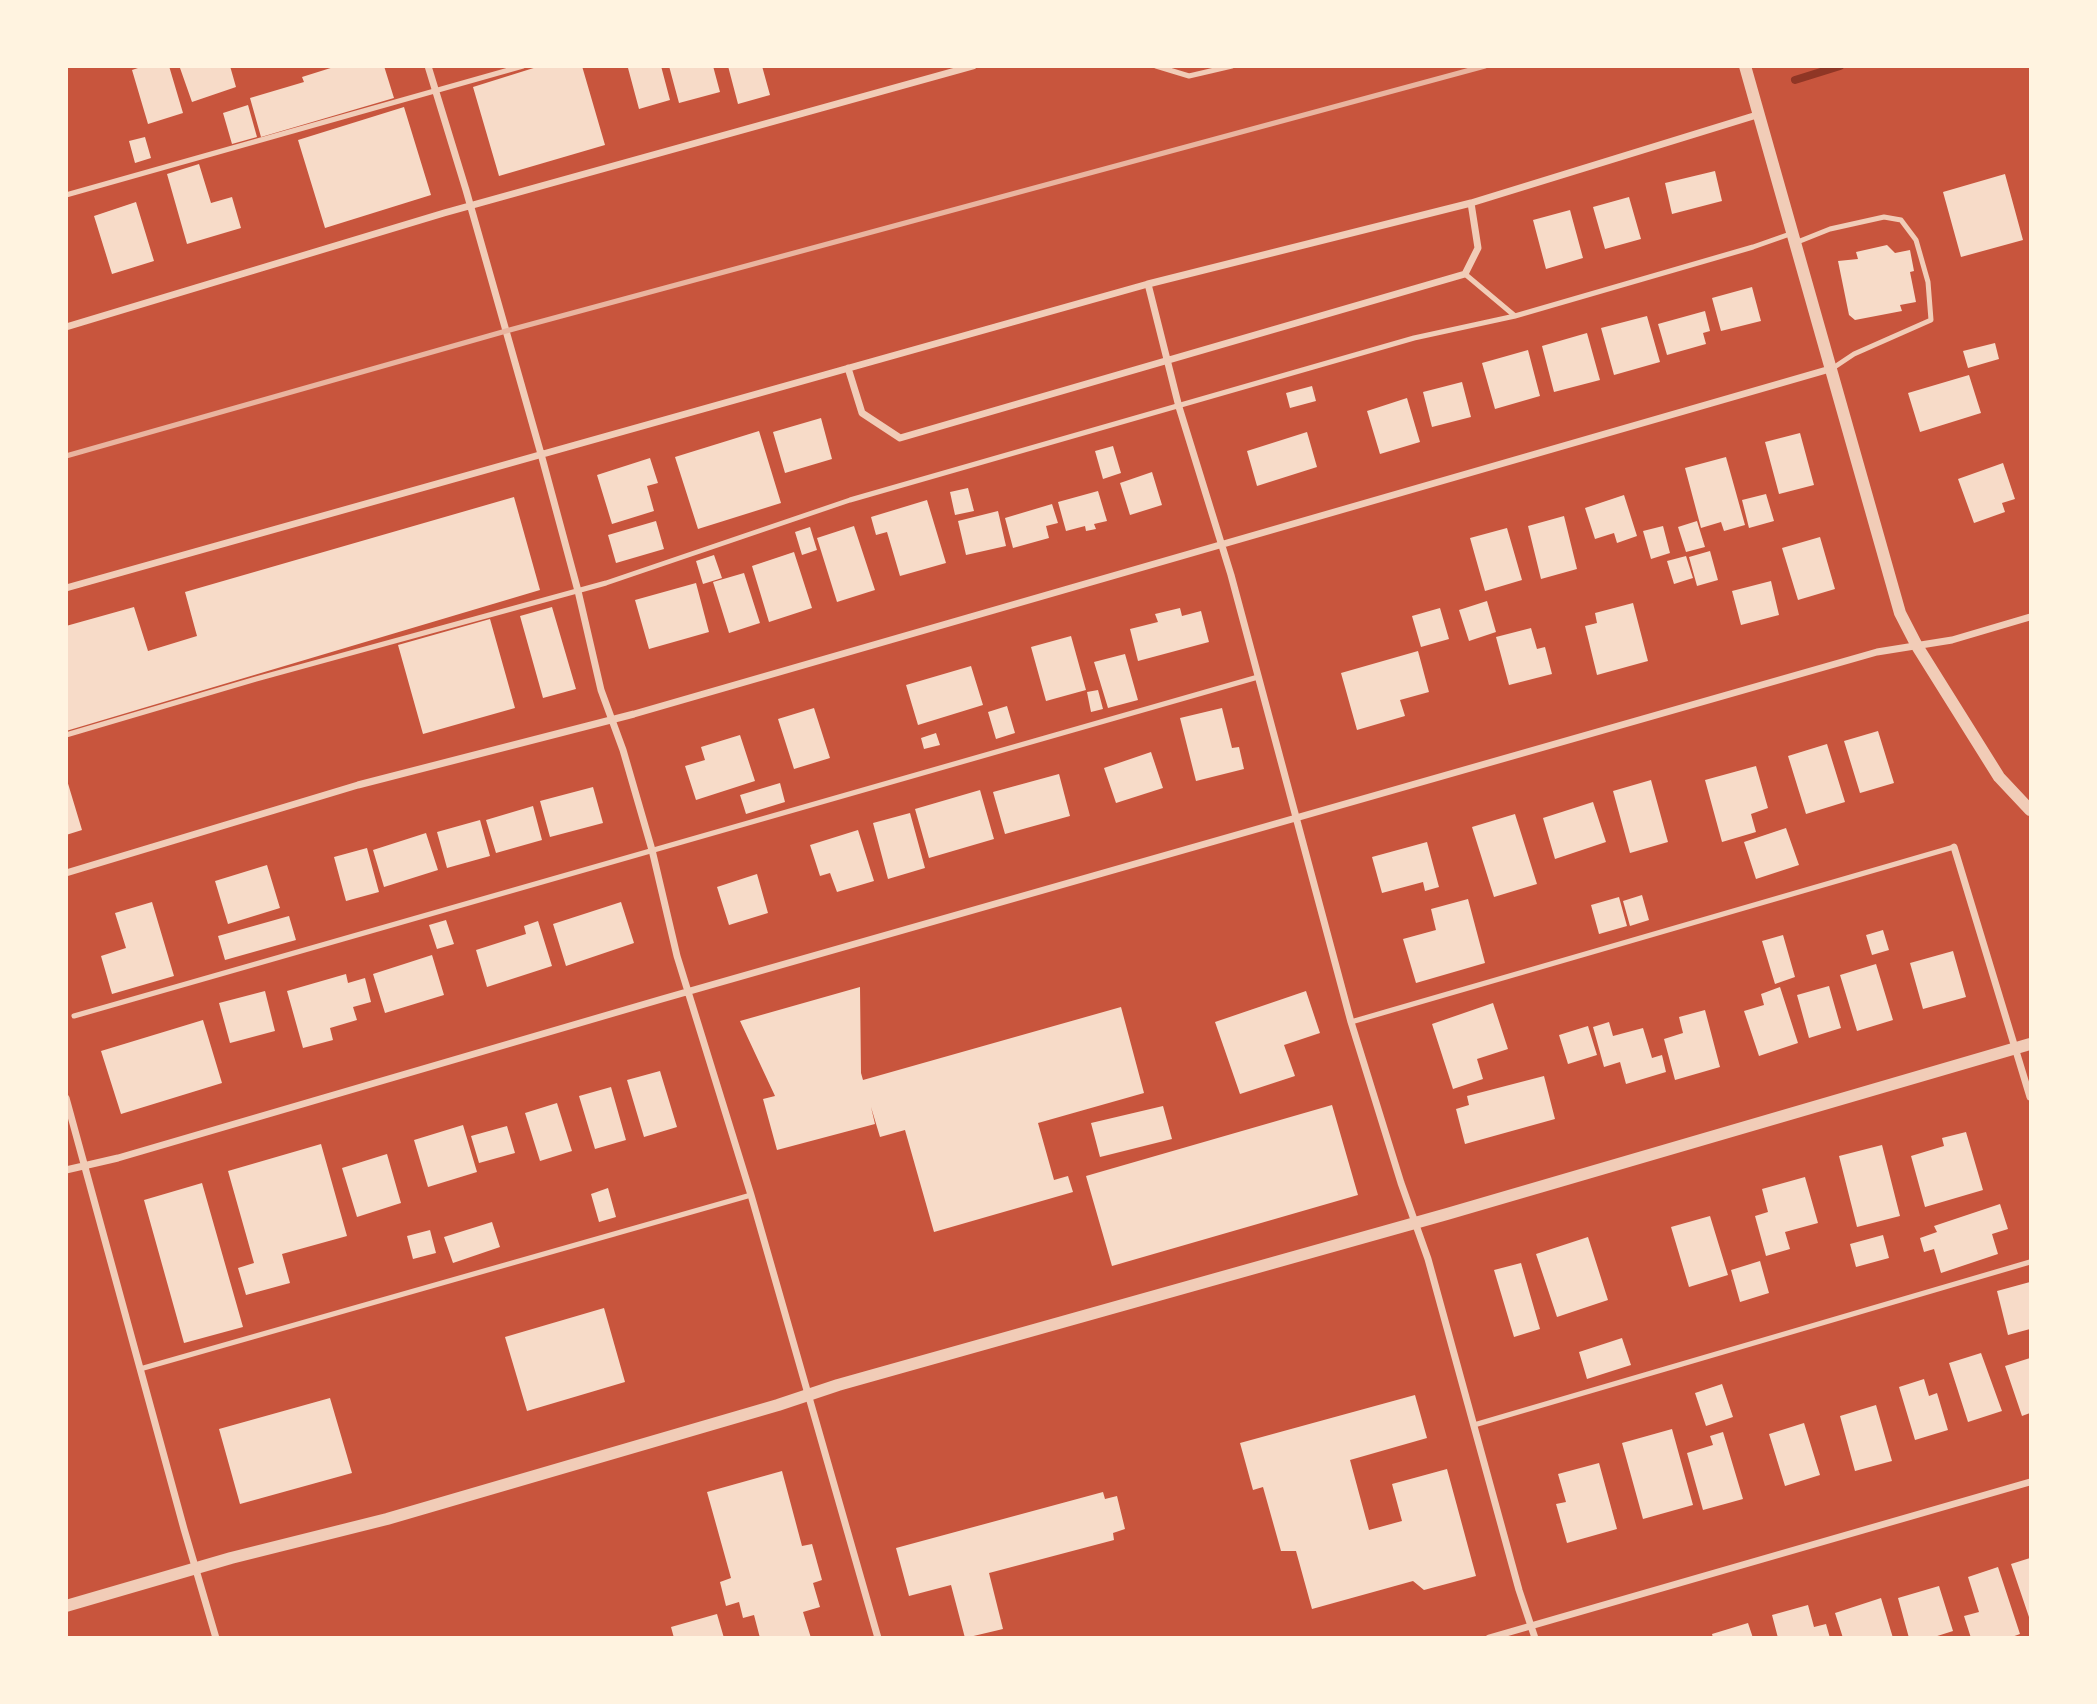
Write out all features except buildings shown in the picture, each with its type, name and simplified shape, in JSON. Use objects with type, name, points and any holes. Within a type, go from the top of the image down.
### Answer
[{"type":"street","points":[[428,66],[471,206],[541,454],[578,590],[601,690],[623,750],[652,850],[677,956],[751,1195],[878,1637]]},
{"type":"street","points":[[66,327],[471,206],[973,66]]},
{"type":"street","points":[[1745,66],[1900,614],[1999,777],[2031,810]]},
{"type":"street","points":[[66,588],[1148,284],[1471,203],[1760,114]]},
{"type":"street","points":[[848,368],[862,414],[900,438],[1465,274],[1478,248],[1471,203]]},
{"type":"street","points":[[1148,284],[1179,407],[1222,546],[1351,1022],[1428,1259],[1535,1637]]},
{"type":"street","points":[[66,873],[358,785],[611,720],[1830,369]]},
{"type":"street","points":[[66,1170],[1877,652],[1952,639],[2031,617]]},
{"type":"street","points":[[1954,847],[2031,1097]]},
{"type":"street","points":[[66,1606],[231,1558],[387,1519],[865,1377],[1415,1223],[2031,1044]]},
{"type":"street","points":[[66,1098],[216,1637]]},
{"type":"street","points":[[1489,1637],[2031,1482]]},
{"type":"lane","points":[[66,195],[523,66]]},
{"type":"lane","points":[[1156,66],[1189,76],[1232,66]]},
{"type":"lane","points":[[66,735],[578,590],[850,499],[1414,338],[1515,316],[1753,247],[1884,217],[1902,220],[1916,240],[1928,282],[1931,320],[1854,354],[1830,369]]},
{"type":"lane","points":[[1465,274],[1515,316]]},
{"type":"lane","points":[[74,1016],[1258,677]]},
{"type":"lane","points":[[1351,1022],[1954,847]]},
{"type":"lane","points":[[140,1369],[751,1195]]},
{"type":"lane","points":[[1474,1425],[2031,1262]]},
{"type":"waterway","points":[[1795,80],[1840,66]]},
{"type":"railway","points":[[66,456],[506,331],[1485,66]]}]
